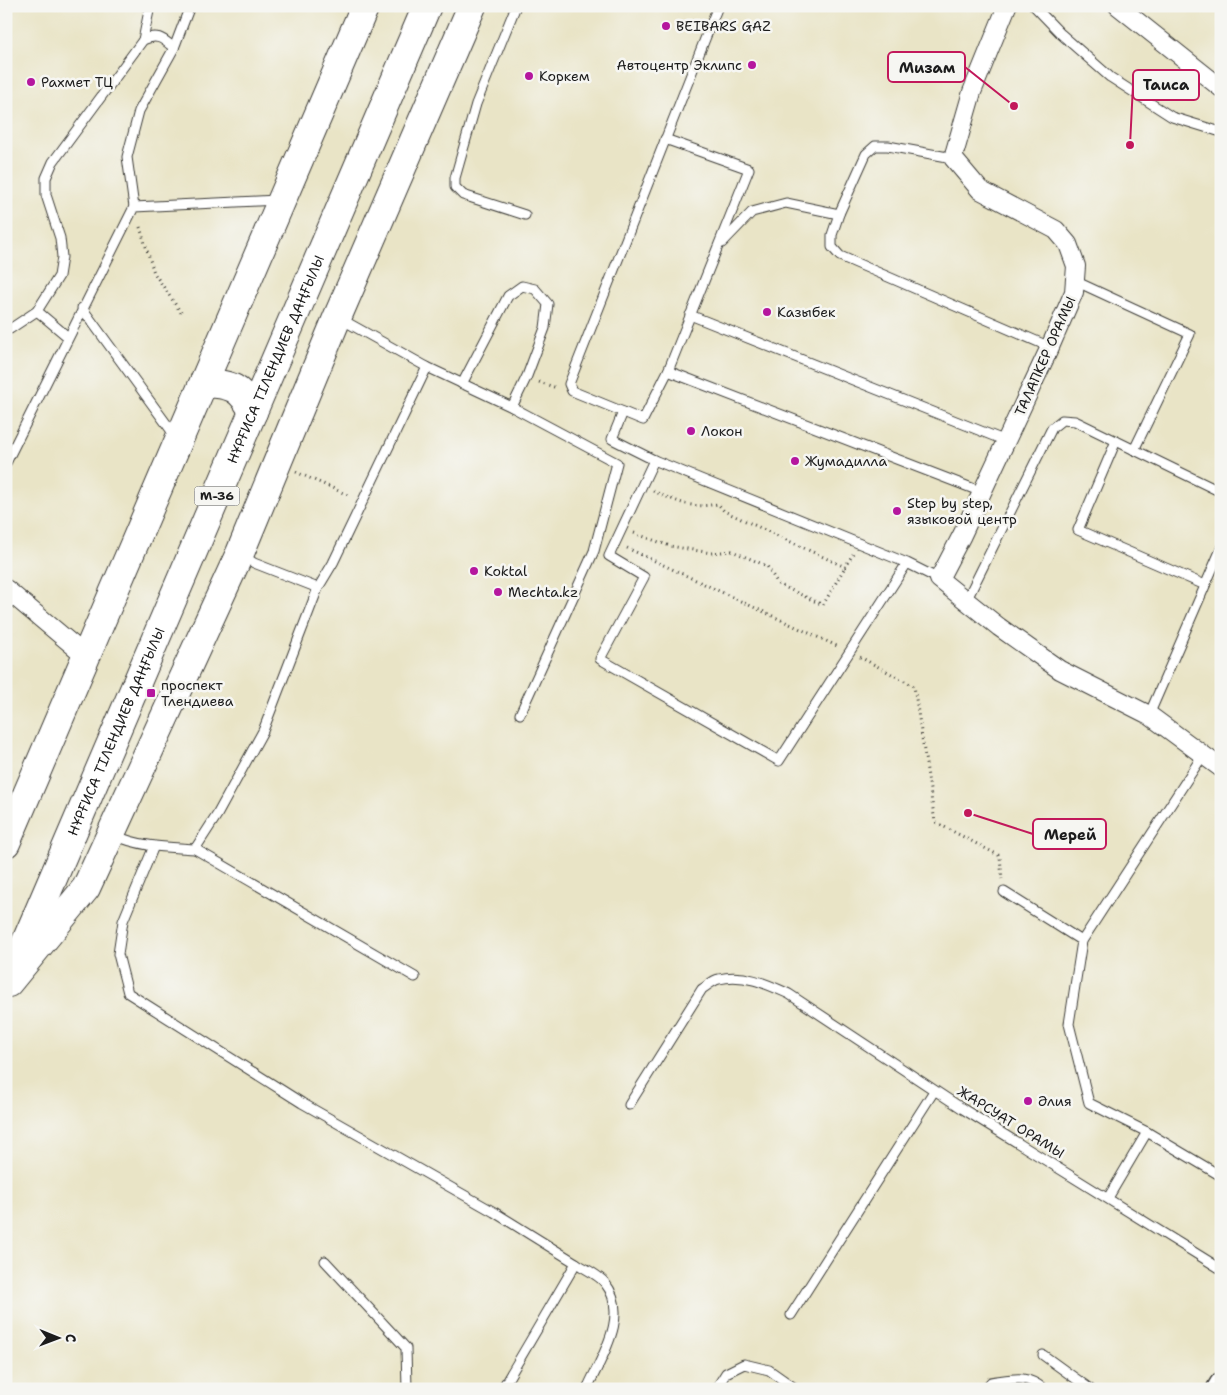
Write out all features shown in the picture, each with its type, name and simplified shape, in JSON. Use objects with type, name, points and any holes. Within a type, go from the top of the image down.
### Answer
[{"type":"main road","points":[[6,843],[365,6]]},
{"type":"main road","name":"НҰРҒИСА ТІЛЕНДИЕВ ДАҢҒЫЛЫ","points":[[7,985],[427,6]]},
{"type":"main road","points":[[416,33],[444,6]]},
{"type":"main road","points":[[7,985],[86,888],[240,553],[337,318],[472,6]]},
{"type":"main road","points":[[204,383],[222,384],[235,389],[246,398],[253,412]]},
{"type":"street","points":[[952,158],[972,92],[1007,6]]},
{"type":"street","points":[[1118,6],[1221,88]]},
{"type":"street","name":"ТАЛАПКЕР ОРАМЫ","points":[[939,579],[1050,347],[1074,292],[1076,266],[1068,244],[1056,230],[980,190],[952,158]]},
{"type":"street","points":[[939,579],[999,627],[1060,670],[1149,715],[1221,768]]},
{"type":"street","points":[[6,589],[87,657]]},
{"type":"street","points":[[1218,1389],[1221,1384]]},
{"type":"lane","points":[[6,330],[37,311],[59,276],[62,257],[60,238],[46,195],[46,178],[53,162],[143,40],[150,6]]},
{"type":"lane","points":[[6,463],[134,207],[127,157],[139,111],[174,48],[190,6]]},
{"type":"lane","points":[[516,6],[476,104],[455,178],[455,187],[462,195],[525,215]]},
{"type":"lane","points":[[665,139],[749,170],[668,371],[643,420],[572,391],[570,384],[665,139],[718,6]]},
{"type":"lane","points":[[1034,6],[1061,34],[1110,76],[1172,117],[1221,132]]},
{"type":"lane","points":[[143,40],[152,36],[162,38],[174,48]]},
{"type":"lane","points":[[952,158],[888,146],[875,146],[866,154],[839,214],[832,235],[832,246],[840,256],[1050,347]]},
{"type":"lane","points":[[134,207],[282,199]]},
{"type":"lane","points":[[718,246],[752,212],[786,203],[839,214]]},
{"type":"lane","points":[[1075,281],[1190,334],[1134,450]]},
{"type":"lane","points":[[462,384],[508,296],[522,286],[535,289],[548,304],[545,328],[527,376],[512,407]]},
{"type":"lane","points":[[82,308],[179,441]]},
{"type":"lane","points":[[37,311],[68,337]]},
{"type":"lane","points":[[690,315],[1006,441]]},
{"type":"lane","points":[[337,318],[427,367],[512,407],[618,463],[594,551],[520,714]]},
{"type":"lane","points":[[195,848],[217,815],[263,731],[318,588],[333,563],[427,367]]},
{"type":"lane","points":[[668,371],[982,492]]},
{"type":"lane","points":[[622,412],[612,439],[654,460],[908,563],[939,579]]},
{"type":"lane","points":[[966,601],[1052,428],[1062,420],[1075,421],[1221,492]]},
{"type":"lane","points":[[1116,441],[1078,530],[1205,585]]},
{"type":"lane","points":[[654,460],[609,556],[644,577],[600,659],[779,761],[908,563]]},
{"type":"lane","points":[[1149,715],[1221,549]]},
{"type":"lane","points":[[240,553],[254,563],[318,588]]},
{"type":"lane","points":[[1203,756],[1082,941],[1069,1024],[1089,1103],[1147,1132],[1221,1176]]},
{"type":"lane","points":[[111,834],[128,842],[154,846],[195,848],[415,977]]},
{"type":"lane","points":[[154,846],[123,921],[118,954],[128,993],[302,1103],[494,1212],[605,1283],[615,1302],[613,1331],[587,1389]]},
{"type":"lane","points":[[1004,892],[1082,941]]},
{"type":"lane","name":"ЖАРСУАТ ОРАМЫ","points":[[629,1105],[702,989],[718,979],[745,978],[789,994],[934,1091],[1221,1268]]},
{"type":"lane","points":[[790,1315],[934,1091]]},
{"type":"lane","points":[[1108,1198],[1147,1132]]},
{"type":"lane","points":[[325,1261],[406,1348],[407,1389]]},
{"type":"lane","points":[[502,1389],[576,1263]]},
{"type":"lane","points":[[1042,1355],[1090,1389]]},
{"type":"lane","points":[[716,1389],[726,1374],[744,1364],[769,1370],[796,1389]]},
{"type":"lane","points":[[985,1389],[991,1382],[1015,1378],[1032,1380],[1044,1389]]},
{"type":"path","points":[[134,207],[154,273],[182,314]]},
{"type":"path","points":[[527,376],[547,385],[572,391]]},
{"type":"path","points":[[293,471],[362,502]]},
{"type":"path","points":[[642,486],[684,504],[700,507],[718,504],[724,512],[846,567]]},
{"type":"path","points":[[622,528],[670,546],[711,553],[732,551],[768,566],[778,584],[823,605],[853,554],[862,557]]},
{"type":"path","points":[[616,542],[850,652],[914,686],[935,822],[1000,856],[1004,892]]},
{"type":"place","name":"BEIBARS GAZ","points":[[666,26]]},
{"type":"place","name":"Автоцентр Эклипс","points":[[752,65]]},
{"type":"place","name":"Коркем","points":[[529,76]]},
{"type":"place","name":"Рахмет ТЦ","points":[[31,82]]},
{"type":"place","name":"Мизам","points":[[1014,106]]},
{"type":"place","name":"Таиса","points":[[1130,145]]},
{"type":"place","name":"Казыбек","points":[[767,312]]},
{"type":"place","name":"Локон","points":[[691,431]]},
{"type":"place","name":"Жумадилла","points":[[795,461]]},
{"type":"place","name":"Step by step, языковой центр","points":[[897,511]]},
{"type":"place","name":"Koktal","points":[[474,571]]},
{"type":"place","name":"Mechta.kz","points":[[498,592]]},
{"type":"place","name":"проспект Тлендиева","points":[[151,693]]},
{"type":"place","name":"Мерей","points":[[968,813]]},
{"type":"place","name":"Әлия","points":[[1028,1101]]}]
